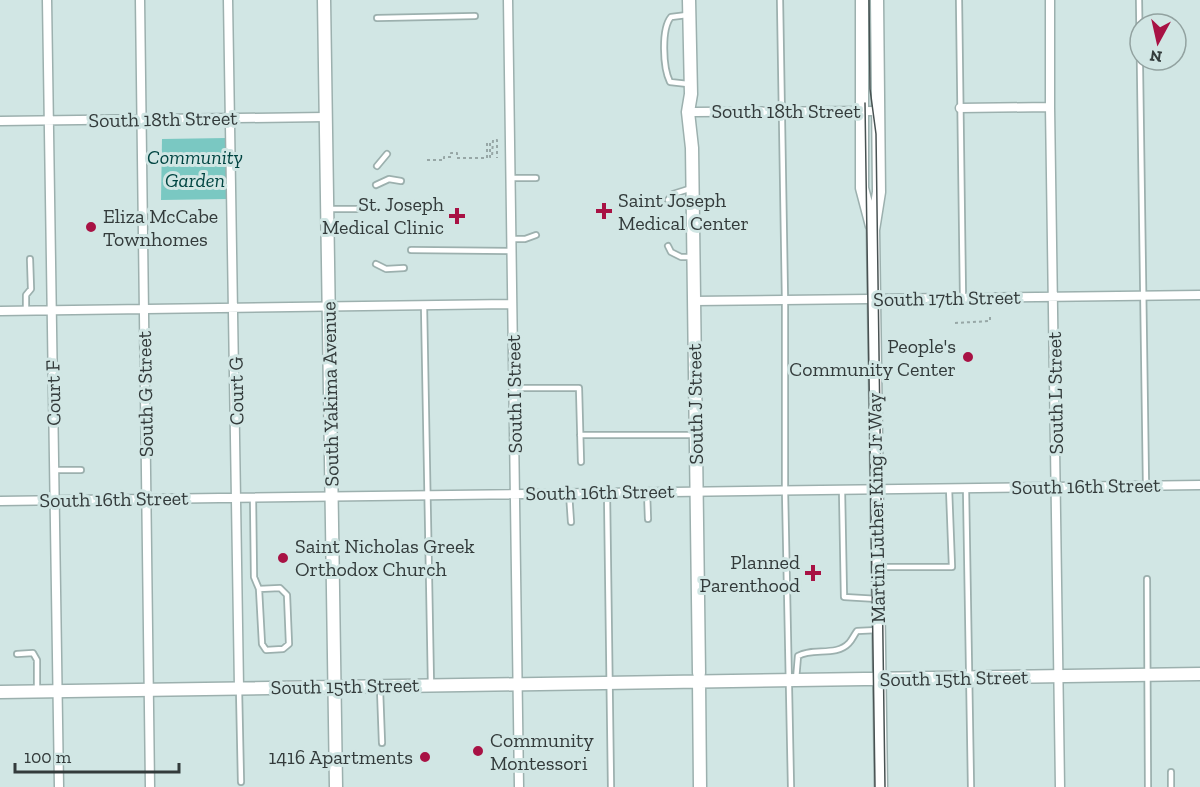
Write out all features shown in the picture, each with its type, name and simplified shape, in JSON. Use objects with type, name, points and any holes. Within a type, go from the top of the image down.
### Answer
[{"type":"street","name":"Court F","points":[[47,0],[58,787]]},
{"type":"street","name":"South G Street","points":[[140,0],[150,787]]},
{"type":"street","name":"Court G","points":[[228,0],[235,308],[239,688]]},
{"type":"street","name":"South Yakima Avenue","points":[[324,0],[336,787]]},
{"type":"street","name":"South I Street","points":[[508,0],[519,787]]},
{"type":"street","points":[[689,0],[691,89],[694,112],[691,136]]},
{"type":"street","name":"Martin Luther King Jr Way","points":[[862,0],[860,111],[862,188],[873,230]]},
{"type":"street","name":"Martin Luther King Jr Way","points":[[877,0],[879,192],[873,230],[873,299],[881,787]]},
{"type":"street","name":"South L Street","points":[[1050,0],[1060,787]]},
{"type":"street","points":[[691,89],[688,112],[691,136]]},
{"type":"street","points":[[960,108],[1050,107]]},
{"type":"street","name":"South 18th Street","points":[[694,112],[878,111]]},
{"type":"street","name":"South 18th Street","points":[[0,121],[326,117]]},
{"type":"street","name":"South J Street","points":[[691,136],[700,787]]},
{"type":"street","name":"South 17th Street","points":[[694,302],[1200,295]]},
{"type":"street","points":[[0,311],[512,304]]},
{"type":"street","name":"South 16th Street","points":[[0,501],[1200,485]]},
{"type":"street","name":"South 15th Street","points":[[0,692],[610,683],[699,679],[879,680],[1200,674]]},
{"type":"lane","points":[[780,0],[785,300],[785,490],[793,680],[791,787]]},
{"type":"lane","points":[[959,0],[963,298]]},
{"type":"lane","points":[[1139,0],[1146,485]]},
{"type":"lane","points":[[690,14],[670,17],[665,24],[665,71],[670,82],[691,89]]},
{"type":"lane","points":[[377,18],[475,16]]},
{"type":"lane","points":[[377,166],[387,154]]},
{"type":"lane","points":[[510,178],[536,178]]},
{"type":"lane","points":[[376,185],[389,179],[401,181]]},
{"type":"lane","points":[[668,200],[673,194],[692,188]]},
{"type":"lane","points":[[327,209],[363,209]]},
{"type":"lane","points":[[511,239],[525,239],[536,235]]},
{"type":"lane","points":[[668,246],[671,252],[681,257],[693,256]]},
{"type":"lane","points":[[411,250],[512,250]]},
{"type":"lane","points":[[26,311],[26,295],[31,289],[30,259]]},
{"type":"lane","points":[[376,264],[386,269],[404,268]]},
{"type":"lane","points":[[424,305],[431,685]]},
{"type":"lane","points":[[514,388],[579,388],[581,462]]},
{"type":"lane","points":[[580,435],[695,435]]},
{"type":"lane","points":[[54,470],[81,470]]},
{"type":"lane","points":[[877,567],[952,567],[949,488]]},
{"type":"lane","points":[[966,488],[971,787]]},
{"type":"lane","points":[[842,489],[844,597],[878,599]]},
{"type":"lane","points":[[607,492],[611,787]]},
{"type":"lane","points":[[647,492],[648,519]]},
{"type":"lane","points":[[569,493],[571,522]]},
{"type":"lane","points":[[253,497],[254,577],[259,589],[262,644],[266,650],[283,649],[289,644],[287,595],[280,588],[259,589]]},
{"type":"lane","points":[[1147,579],[1149,787]]},
{"type":"lane","points":[[600,629],[609,628]]},
{"type":"lane","points":[[793,680],[798,656],[804,653],[839,650],[848,644],[857,631],[878,630]]},
{"type":"lane","points":[[17,654],[33,653],[37,660],[37,691]]},
{"type":"lane","points":[[380,686],[382,743]]},
{"type":"lane","name":"Court G","points":[[239,688],[241,782]]},
{"type":"lane","points":[[1171,772],[1172,787]]},
{"type":"path","points":[[427,160],[451,158],[451,153],[457,153],[457,158],[487,158],[487,143],[490,143],[490,157],[492,157],[493,140],[497,140],[497,158]]},
{"type":"path","points":[[955,323],[990,321],[990,315]]},
{"type":"green space","name":"Community Garden","points":[[227,138],[228,199],[161,200],[162,139]]},
{"type":"tram line","points":[[869,0],[870,89],[876,134],[885,787]]},
{"type":"tram line","points":[[865,103],[875,787]]},
{"type":"place","name":"Saint Joseph Medical Center","points":[[604,211]]},
{"type":"place","name":"St. Joseph Medical Clinic","points":[[457,216]]},
{"type":"place","name":"Eliza McCabe Townhomes","points":[[91,227]]},
{"type":"place","name":"People's Community Center","points":[[968,357]]},
{"type":"place","name":"Saint Nicholas Greek Orthodox Church","points":[[283,558]]},
{"type":"place","name":"Planned Parenthood","points":[[813,573]]},
{"type":"place","name":"Community Montessori","points":[[478,751]]},
{"type":"place","name":"1416 Apartments","points":[[425,757]]}]
